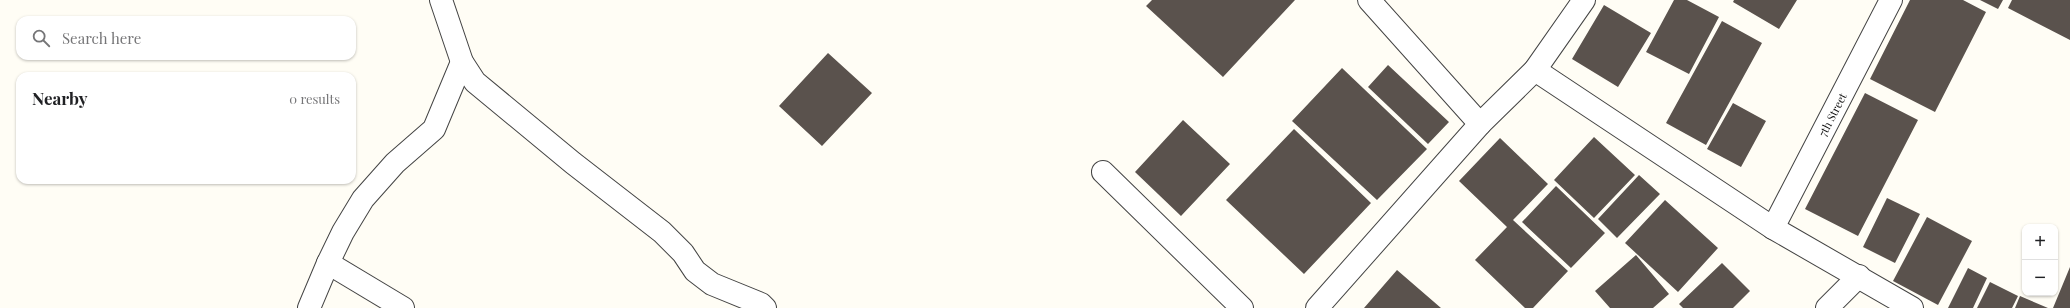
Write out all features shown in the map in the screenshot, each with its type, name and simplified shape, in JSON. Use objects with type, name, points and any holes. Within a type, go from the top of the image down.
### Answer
[{"type":"street","points":[[441,0],[462,62],[476,82],[508,111],[662,232],[683,253],[695,271],[712,284],[761,304],[765,308]]},
{"type":"street","points":[[1369,0],[1480,124]]},
{"type":"street","points":[[1317,308],[1480,124],[1535,70],[1584,0]]},
{"type":"street","name":"7th Street","points":[[1773,228],[1891,0]]},
{"type":"street","points":[[309,308],[343,232],[363,199],[395,163],[434,129],[462,62]]},
{"type":"street","points":[[1535,70],[1773,228],[1859,276],[1912,308]]},
{"type":"street","points":[[1103,172],[1242,308]]},
{"type":"street","points":[[328,263],[403,308]]},
{"type":"street","points":[[1827,308],[1859,276]]},
{"type":"building","points":[[1152,0],[1295,0],[1223,77],[1146,6]]},
{"type":"building","points":[[1674,0],[1687,0],[1719,17],[1689,74],[1646,52]]},
{"type":"building","points":[[1734,0],[1797,0],[1779,29],[1733,2]]},
{"type":"building","points":[[1910,0],[1963,0],[1986,12],[1935,112],[1870,79]]},
{"type":"building","points":[[1980,0],[2003,0],[1998,9]]},
{"type":"building","points":[[2012,0],[2070,0],[2070,40],[2008,8]]},
{"type":"building","points":[[1604,5],[1651,33],[1618,87],[1572,59]]},
{"type":"building","points":[[1722,21],[1762,43],[1706,145],[1666,123]]},
{"type":"building","points":[[828,53],[872,93],[822,146],[779,106]]},
{"type":"building","points":[[1388,65],[1449,122],[1428,144],[1368,87]]},
{"type":"building","points":[[1342,68],[1427,149],[1377,200],[1292,121]]},
{"type":"building","points":[[1865,93],[1918,120],[1858,236],[1805,209]]},
{"type":"building","points":[[1733,103],[1766,121],[1741,167],[1707,149]]},
{"type":"building","points":[[1183,120],[1230,164],[1181,216],[1135,172]]},
{"type":"building","points":[[1294,129],[1371,203],[1304,274],[1226,200]]},
{"type":"building","points":[[1594,137],[1635,175],[1594,218],[1554,180]]},
{"type":"building","points":[[1500,138],[1548,184],[1513,220],[1568,271],[1533,308],[1525,308],[1475,260],[1507,227],[1459,181]]},
{"type":"building","points":[[1639,175],[1660,194],[1617,238],[1598,219]]},
{"type":"building","points":[[1556,186],[1605,233],[1571,268],[1522,222]]},
{"type":"building","points":[[1887,198],[1920,214],[1895,263],[1863,247]]},
{"type":"building","points":[[1665,200],[1718,248],[1678,292],[1625,243]]},
{"type":"building","points":[[1927,217],[1972,241],[1938,305],[1893,281]]},
{"type":"building","points":[[1636,255],[1669,294],[1653,308],[1610,308],[1595,291]]},
{"type":"building","points":[[1722,263],[1750,291],[1733,308],[1683,308],[1679,304]]},
{"type":"building","points":[[2070,267],[2070,308],[2053,308]]},
{"type":"building","points":[[1968,268],[1987,278],[1973,308],[1948,308]]},
{"type":"building","points":[[1397,270],[1441,308],[1364,308]]},
{"type":"building","points":[[1990,282],[2018,296],[2012,308],[1977,308]]},
{"type":"building","points":[[2020,296],[2048,308],[2015,308]]}]
